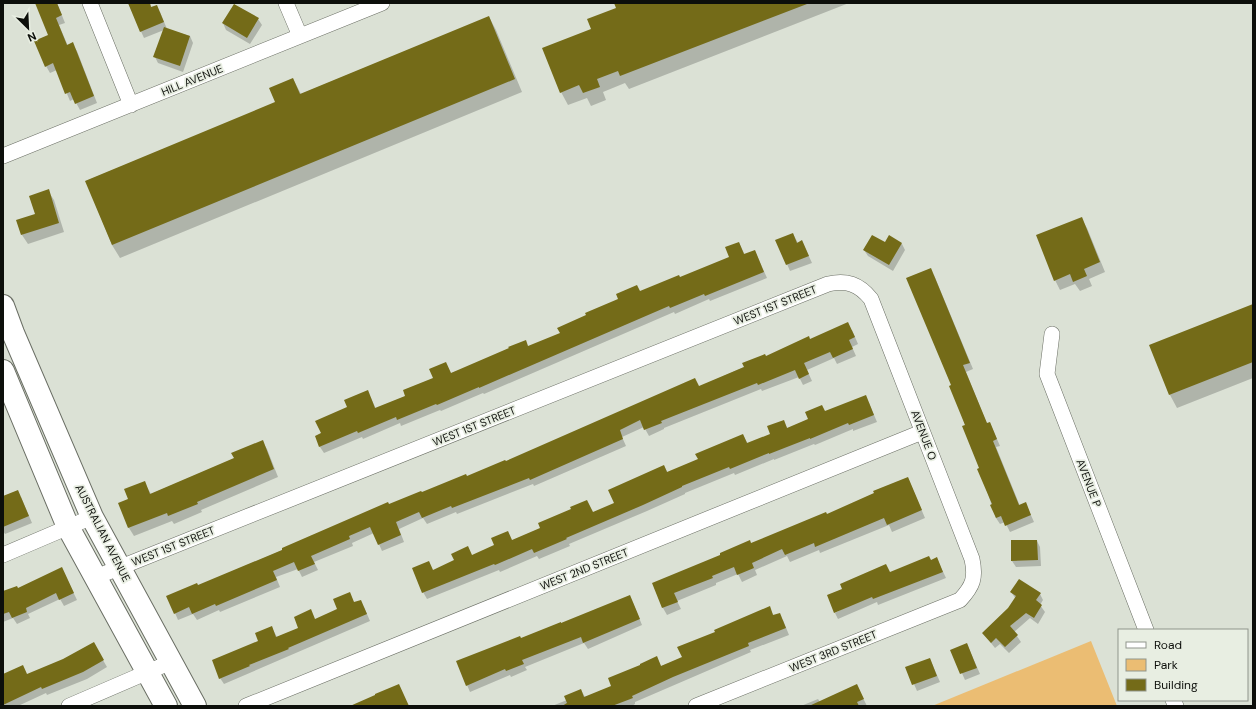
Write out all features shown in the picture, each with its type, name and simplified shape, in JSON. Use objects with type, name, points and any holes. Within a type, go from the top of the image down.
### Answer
[{"type":"main road","name":"AUSTRALIAN AVENUE","points":[[3,306],[13,333],[92,517],[195,706]]},
{"type":"main road","points":[[3,371],[68,527],[166,706]]},
{"type":"street","points":[[90,3],[131,105]]},
{"type":"street","points":[[286,3],[300,36]]},
{"type":"street","name":"HILL AVENUE","points":[[3,156],[382,3]]},
{"type":"street","name":"WEST 1ST STREET","points":[[96,577],[828,284],[839,282],[855,285]]},
{"type":"street","name":"AVENUE O","points":[[855,285],[864,290],[871,299],[972,559],[974,570],[973,581],[968,592]]},
{"type":"street","name":"AVENUE P","points":[[1052,334],[1047,374],[1146,629]]},
{"type":"street","name":"WEST 2ND STREET","points":[[246,706],[922,432]]},
{"type":"street","points":[[3,555],[92,517]]},
{"type":"street","name":"WEST 3RD STREET","points":[[696,706],[960,600],[968,592]]},
{"type":"street","points":[[69,706],[171,662]]},
{"type":"green space","points":[[1091,641],[1117,706],[932,706]]},
{"type":"building","points":[[35,3],[57,3],[62,15],[56,18],[67,45],[73,42],[94,96],[75,104],[70,92],[65,94],[53,63],[45,67],[34,41],[48,35]]},
{"type":"building","points":[[128,3],[150,3],[151,7],[157,5],[164,22],[140,32]]},
{"type":"building","points":[[614,3],[807,4],[620,76],[618,71],[597,79],[600,87],[583,93],[579,85],[560,93],[542,48],[591,29],[587,19],[616,8]]},
{"type":"building","points":[[234,4],[259,18],[247,38],[222,23]]},
{"type":"building","points":[[489,16],[515,79],[112,245],[85,181],[275,102],[269,88],[293,78],[300,94]]},
{"type":"building","points":[[164,27],[190,36],[180,66],[153,57]]},
{"type":"building","points":[[49,189],[59,223],[21,235],[16,220],[35,214],[29,196]]},
{"type":"building","points":[[1082,217],[1100,262],[1084,269],[1087,276],[1073,282],[1070,274],[1054,281],[1036,235]]},
{"type":"building","points":[[793,233],[797,243],[802,240],[809,256],[786,265],[775,240]]},
{"type":"building","points":[[872,235],[885,242],[889,235],[902,243],[889,265],[863,250]]},
{"type":"building","points":[[739,242],[744,254],[755,250],[764,272],[705,296],[704,294],[670,308],[669,306],[437,405],[436,404],[397,420],[396,417],[319,447],[315,436],[321,433],[315,421],[347,407],[344,400],[368,390],[375,408],[405,396],[403,390],[433,378],[429,369],[446,362],[451,373],[526,340],[528,346],[560,333],[557,328],[586,315],[585,313],[618,299],[616,294],[637,285],[640,291],[729,257],[725,247]]},
{"type":"building","points":[[931,268],[970,363],[963,365],[987,423],[990,422],[997,439],[993,441],[1019,505],[1026,502],[1031,515],[1005,526],[1001,516],[996,518],[990,505],[992,504],[977,469],[979,468],[962,426],[965,425],[949,386],[951,385],[906,278]]},
{"type":"building","points":[[1253,304],[1253,362],[1169,395],[1149,345]]},
{"type":"building","points":[[848,322],[855,337],[849,340],[853,349],[833,358],[830,352],[804,363],[809,374],[799,379],[795,370],[758,385],[757,383],[661,421],[662,423],[644,430],[640,420],[620,430],[623,439],[530,480],[529,478],[422,518],[419,512],[396,522],[401,535],[378,545],[370,527],[349,536],[350,539],[311,556],[315,564],[298,571],[294,562],[273,571],[277,580],[216,606],[215,604],[192,614],[189,607],[174,614],[166,596],[197,583],[198,585],[282,550],[282,548],[388,502],[389,504],[466,474],[467,476],[505,460],[506,461],[695,378],[699,386],[744,367],[742,363],[765,354],[766,356],[809,336],[810,339]]},
{"type":"building","points":[[866,395],[874,415],[849,425],[848,423],[730,469],[729,467],[682,486],[643,505],[534,553],[532,549],[422,593],[412,568],[429,561],[433,570],[454,560],[451,554],[468,546],[472,555],[494,545],[491,538],[508,531],[512,540],[540,528],[538,523],[571,509],[570,507],[587,500],[593,512],[614,503],[608,490],[664,465],[667,472],[698,459],[695,454],[743,434],[747,443],[770,434],[767,426],[784,420],[787,428],[808,419],[805,412],[822,405],[825,411]]},
{"type":"building","points":[[263,440],[274,469],[197,502],[198,504],[168,516],[167,513],[128,528],[118,503],[128,499],[124,489],[145,481],[150,494],[234,458],[231,453]]},
{"type":"building","points":[[908,477],[922,510],[887,525],[884,518],[815,547],[814,543],[785,555],[782,549],[752,563],[754,568],[737,575],[734,567],[712,576],[713,578],[674,593],[678,602],[662,608],[652,583],[720,555],[720,553],[750,540],[751,543],[826,512],[827,514],[874,493],[873,491]]},
{"type":"building","points":[[18,490],[29,516],[3,527],[3,496]]},
{"type":"building","points":[[1011,540],[1037,540],[1038,560],[1011,561]]},
{"type":"building","points":[[929,556],[931,560],[937,557],[943,572],[873,599],[872,597],[834,613],[827,595],[842,589],[840,584],[886,564],[890,572]]},
{"type":"building","points":[[62,567],[74,593],[59,600],[56,593],[26,608],[27,612],[12,618],[9,612],[3,614],[3,591],[17,586],[18,588]]},
{"type":"building","points":[[1019,579],[1041,593],[1036,600],[1042,605],[1034,618],[1026,613],[1010,626],[1018,635],[1005,647],[996,638],[991,643],[982,633],[1008,608],[1016,596],[1010,592]]},
{"type":"building","points":[[350,592],[354,602],[361,600],[367,614],[219,679],[212,660],[258,641],[255,633],[272,626],[276,637],[298,628],[294,617],[311,609],[315,619],[337,609],[333,599]]},
{"type":"building","points":[[630,595],[640,619],[583,643],[581,637],[522,660],[524,664],[506,671],[505,669],[466,686],[456,661],[520,636],[521,638],[561,623]]},
{"type":"building","points":[[770,606],[773,615],[780,613],[786,628],[748,643],[749,646],[673,677],[632,696],[633,698],[612,706],[562,706],[567,703],[564,696],[581,689],[584,697],[611,686],[608,678],[640,665],[657,656],[661,666],[682,657],[677,647],[715,632],[714,630]]},
{"type":"building","points":[[94,642],[104,660],[83,672],[42,689],[41,687],[3,705],[3,674],[23,665],[27,674],[63,659]]},
{"type":"building","points":[[967,643],[977,668],[960,674],[950,650]]},
{"type":"building","points":[[930,658],[937,676],[912,685],[905,667]]},
{"type":"building","points":[[399,684],[409,706],[350,706],[375,694]]},
{"type":"building","points":[[857,684],[864,699],[857,702],[859,706],[809,706]]}]
